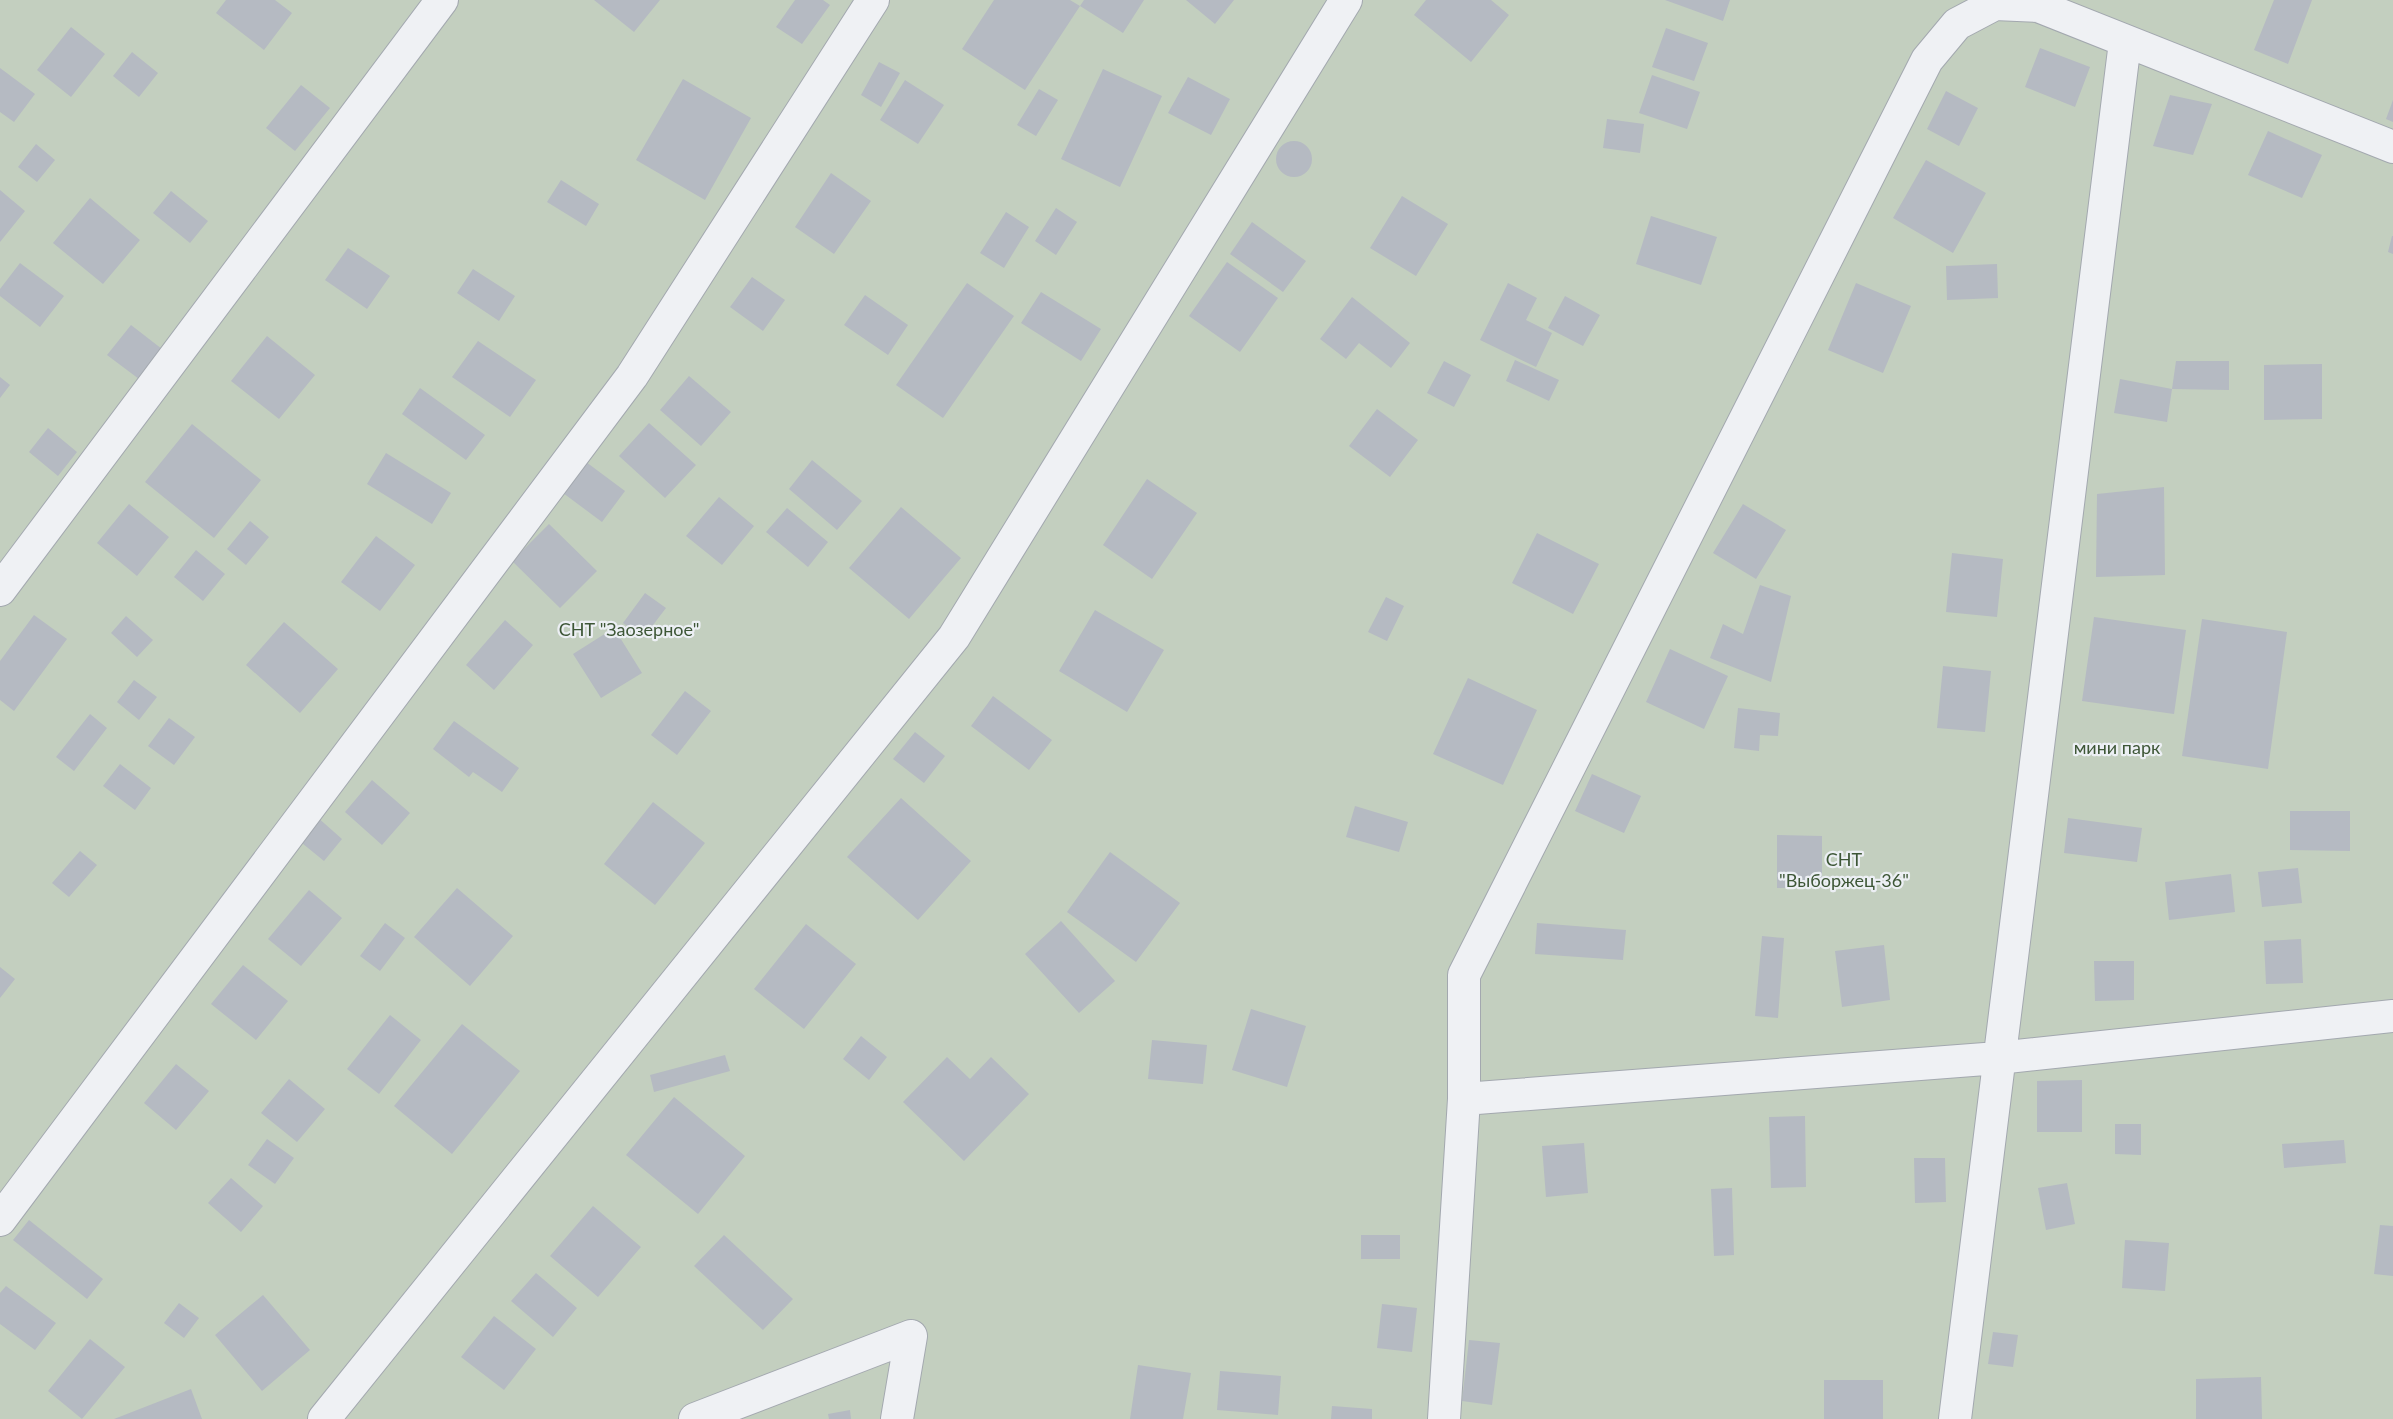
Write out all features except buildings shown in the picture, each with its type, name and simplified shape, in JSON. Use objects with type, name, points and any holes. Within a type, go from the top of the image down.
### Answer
[{"type":"street","points":[[0,590],[442,0]]},
{"type":"street","points":[[0,1220],[633,376],[873,0]]},
{"type":"street","points":[[324,1419],[954,637],[1346,0]]},
{"type":"street","points":[[1444,1419],[1464,1099],[1464,975],[1927,60],[1957,24],[1995,4],[2038,6],[2393,147]]},
{"type":"street","points":[[1955,1419],[2125,42]]},
{"type":"street","points":[[1464,1099],[1998,1058],[2393,1016]]},
{"type":"street","points":[[695,1419],[910,1336],[897,1419]]},
{"type":"green space","points":[[0,0],[2393,0],[2393,1419],[0,1419]]},
{"type":"park label","name":"СНТ \"Заозерное\"","points":[[629,629]]},
{"type":"park label","name":"мини парк","points":[[2117,747]]},
{"type":"park label","name":"СНТ \"Выборжец-36\"","points":[[1844,869]]}]
